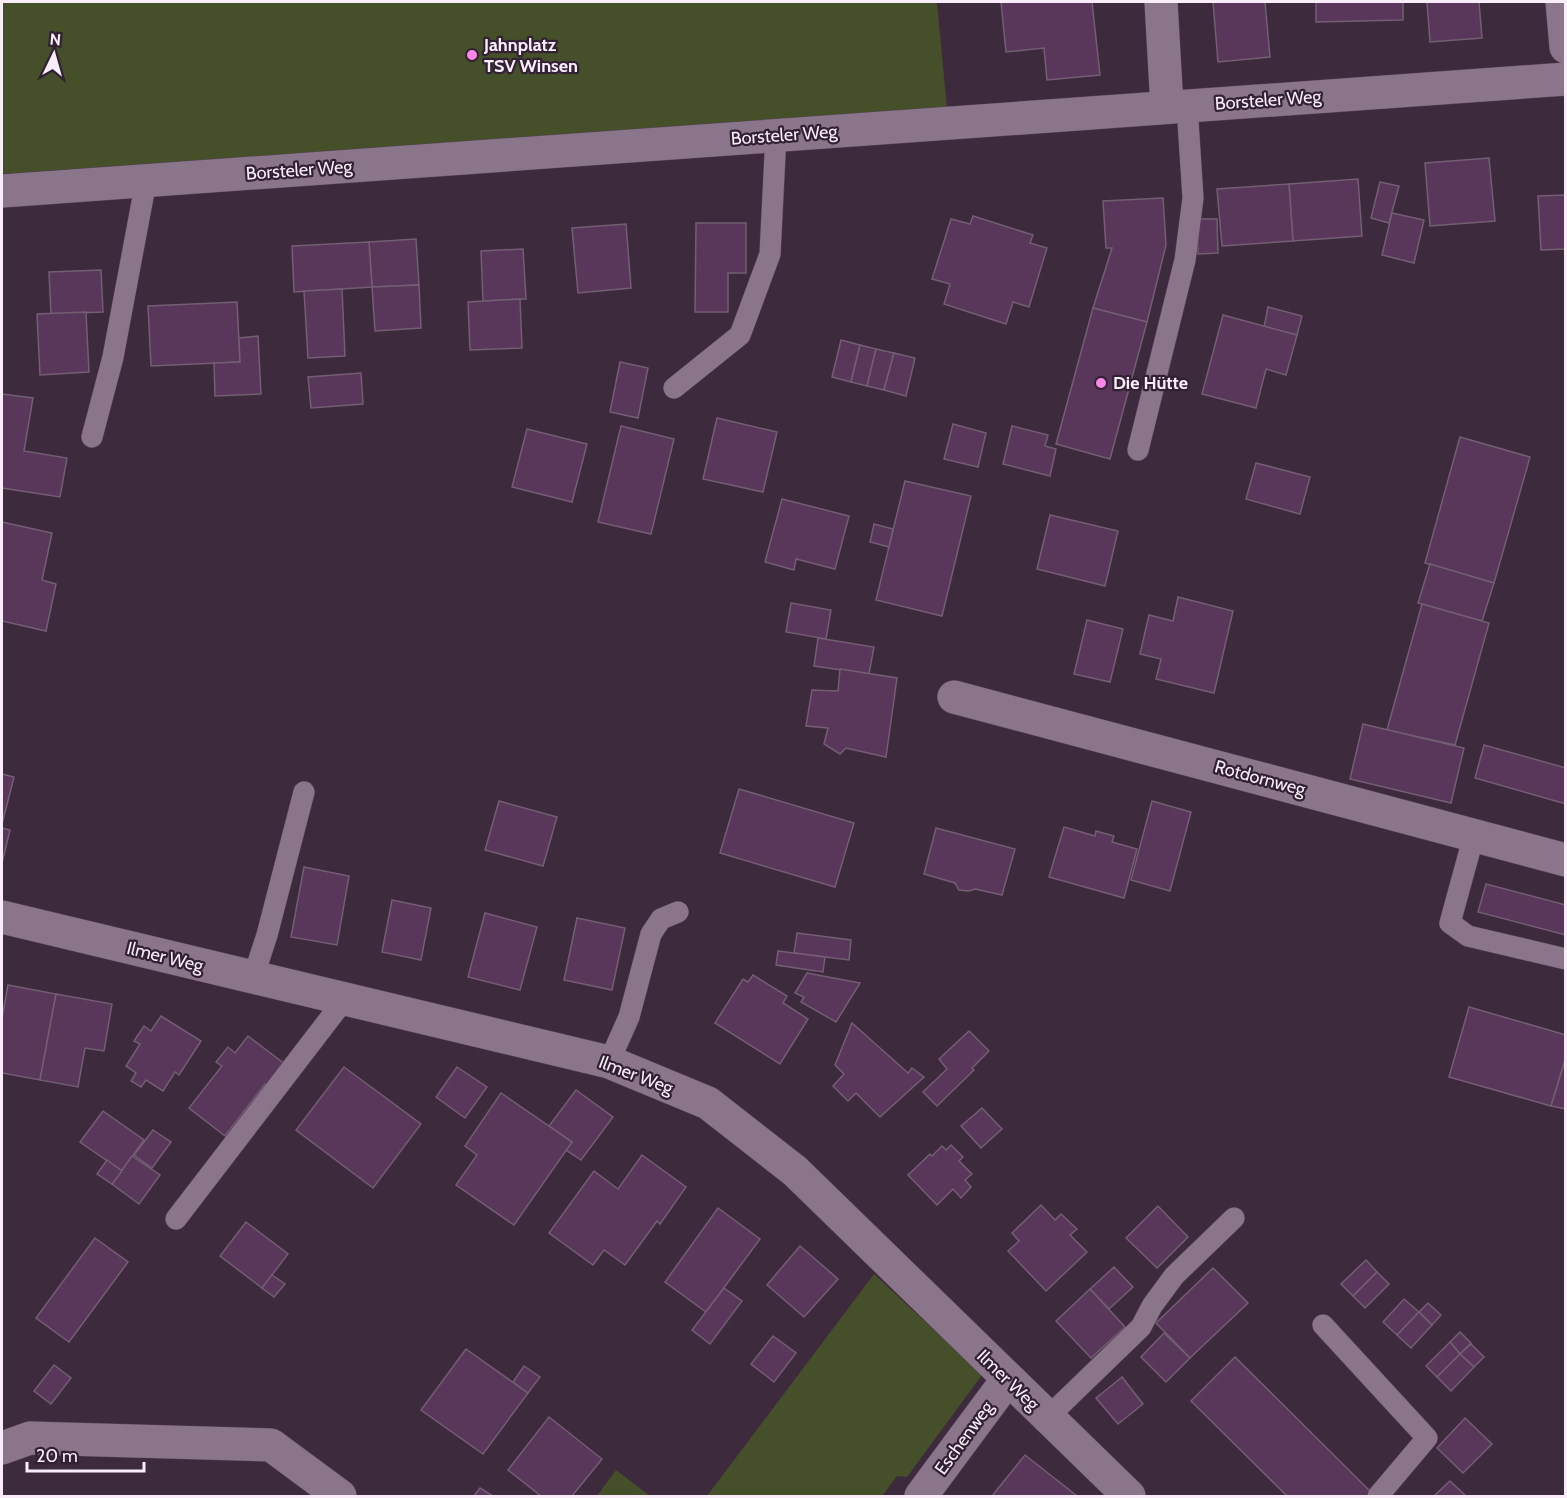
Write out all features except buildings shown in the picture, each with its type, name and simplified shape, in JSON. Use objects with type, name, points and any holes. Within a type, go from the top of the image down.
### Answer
[{"type":"street","points":[[1161,2],[1177,106]]},
{"type":"street","points":[[1562,2],[1566,47]]},
{"type":"street","name":"Borsteler Weg","points":[[2,191],[1566,79]]},
{"type":"street","name":"Rotdornweg","points":[[954,697],[1566,860]]},
{"type":"street","name":"Ilmer Weg","points":[[2,917],[609,1062],[708,1103],[795,1171],[1129,1497]]},
{"type":"street","name":"Eschenweg","points":[[921,1497],[1007,1380]]},
{"type":"street","points":[[2,1448],[30,1438],[271,1446],[340,1497]]},
{"type":"lane","points":[[1138,450],[1186,249],[1193,198],[1177,106]]},
{"type":"lane","points":[[674,388],[740,335],[770,254],[776,135]]},
{"type":"lane","points":[[92,437],[113,357],[146,180]]},
{"type":"lane","points":[[253,978],[267,935],[304,792]]},
{"type":"lane","points":[[1474,835],[1450,923],[1468,936],[1566,959]]},
{"type":"lane","points":[[609,1062],[629,1017],[651,934],[661,919],[678,912]]},
{"type":"lane","points":[[176,1219],[344,1000]]},
{"type":"lane","points":[[1047,1419],[1141,1327],[1152,1306],[1174,1276],[1234,1218]]},
{"type":"lane","points":[[1323,1325],[1427,1438],[1378,1497]]},
{"type":"green space","name":"Jahnplatz TSV Winsen","points":[[2,2],[937,2],[947,109],[2,174]]},
{"type":"green space","points":[[874,1274],[982,1375],[907,1477],[897,1476],[882,1496],[707,1496]]},
{"type":"green space","points":[[616,1470],[650,1496],[597,1496]]},
{"type":"place","name":"Jahnplatz TSV Winsen","points":[[472,55]]},
{"type":"place","name":"Die Hütte","points":[[1101,383]]}]
